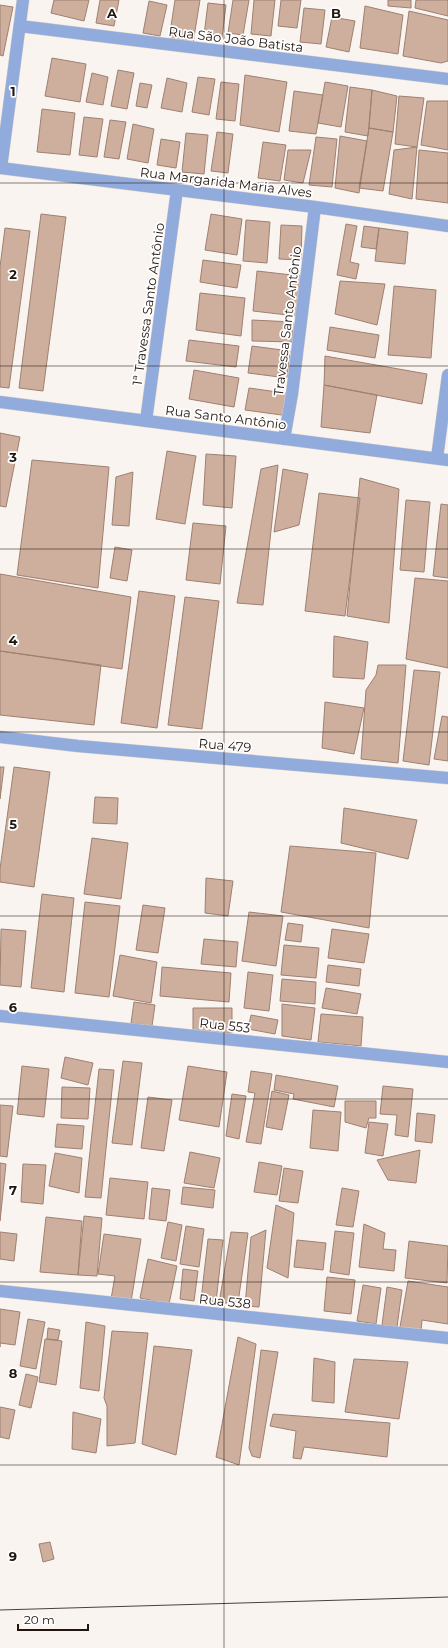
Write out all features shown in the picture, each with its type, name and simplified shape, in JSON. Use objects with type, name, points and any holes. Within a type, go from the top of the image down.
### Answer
[{"type":"street","points":[[1,168],[24,0]]},
{"type":"street","name":"Rua São João Batista","points":[[20,26],[448,79]]},
{"type":"street","name":"Rua Margarida Maria Alves","points":[[1,168],[315,207],[448,226]]},
{"type":"street","name":"1ª Travessa Santo Antônio","points":[[146,421],[177,190]]},
{"type":"street","name":"Travessa Santo Antônio","points":[[284,439],[292,394],[315,207]]},
{"type":"street","points":[[443,459],[448,375]]},
{"type":"street","name":"Rua Santo Antônio","points":[[0,402],[443,459]]},
{"type":"street","name":"Rua 479","points":[[0,737],[78,746],[448,778]]},
{"type":"street","name":"Rua 553","points":[[0,1016],[448,1062]]},
{"type":"street","name":"Rua 538","points":[[0,1291],[448,1338]]},
{"type":"building","points":[[54,0],[89,0],[84,21],[51,13]]},
{"type":"building","points":[[100,0],[119,0],[114,26],[96,23]]},
{"type":"building","points":[[175,0],[200,0],[193,43],[169,39]]},
{"type":"building","points":[[233,0],[249,0],[243,35],[228,33]]},
{"type":"building","points":[[254,0],[275,0],[271,36],[251,34]]},
{"type":"building","points":[[281,0],[301,0],[297,28],[278,26]]},
{"type":"building","points":[[388,0],[411,0],[411,8],[388,6]]},
{"type":"building","points":[[416,0],[448,0],[448,16],[415,8]]},
{"type":"building","points":[[149,1],[167,5],[160,36],[143,33]]},
{"type":"building","points":[[208,3],[226,5],[222,38],[204,35]]},
{"type":"building","points":[[0,5],[13,7],[3,56],[0,55]]},
{"type":"building","points":[[365,6],[403,15],[398,54],[360,48]]},
{"type":"building","points":[[304,8],[325,10],[321,44],[300,42]]},
{"type":"building","points":[[409,11],[448,20],[448,61],[441,63],[403,56]]},
{"type":"building","points":[[332,17],[355,21],[349,52],[326,47]]},
{"type":"building","points":[[52,58],[86,64],[80,102],[45,96]]},
{"type":"building","points":[[118,70],[134,73],[127,109],[111,106]]},
{"type":"building","points":[[92,73],[108,77],[103,105],[86,102]]},
{"type":"building","points":[[245,75],[287,82],[279,132],[240,125]]},
{"type":"building","points":[[198,77],[215,79],[209,115],[192,112]]},
{"type":"building","points":[[167,78],[187,83],[182,112],[161,108]]},
{"type":"building","points":[[221,82],[239,84],[235,121],[216,119]]},
{"type":"building","points":[[325,82],[348,86],[341,127],[318,123]]},
{"type":"building","points":[[140,83],[152,85],[147,108],[136,106]]},
{"type":"building","points":[[350,87],[372,90],[368,136],[345,132]]},
{"type":"building","points":[[372,90],[397,96],[393,132],[369,128]]},
{"type":"building","points":[[294,91],[323,95],[316,134],[289,131]]},
{"type":"building","points":[[399,96],[424,98],[417,147],[395,144]]},
{"type":"building","points":[[427,101],[448,101],[448,150],[421,145]]},
{"type":"building","points":[[42,109],[75,113],[70,155],[37,152]]},
{"type":"building","points":[[84,117],[103,119],[97,157],[79,155]]},
{"type":"building","points":[[110,120],[126,122],[119,159],[104,157]]},
{"type":"building","points":[[133,124],[154,129],[148,163],[127,159]]},
{"type":"building","points":[[369,128],[393,132],[383,191],[359,188]]},
{"type":"building","points":[[217,132],[233,134],[228,173],[211,171]]},
{"type":"building","points":[[186,133],[208,135],[204,174],[182,172]]},
{"type":"building","points":[[340,136],[367,141],[359,193],[335,188]]},
{"type":"building","points":[[316,137],[337,139],[332,187],[309,185]]},
{"type":"building","points":[[161,139],[180,142],[176,168],[157,165]]},
{"type":"building","points":[[263,142],[286,145],[280,181],[258,178]]},
{"type":"building","points":[[417,147],[412,199],[389,194],[394,150]]},
{"type":"building","points":[[288,150],[311,150],[303,183],[284,180]]},
{"type":"building","points":[[419,150],[448,153],[448,203],[416,199]]},
{"type":"building","points":[[41,214],[66,217],[43,391],[19,388]]},
{"type":"building","points":[[211,214],[242,219],[237,255],[205,250]]},
{"type":"building","points":[[246,220],[270,222],[267,263],[243,261]]},
{"type":"building","points":[[346,224],[357,226],[350,262],[359,264],[356,279],[337,275]]},
{"type":"building","points":[[281,225],[302,226],[301,260],[279,259]]},
{"type":"building","points":[[364,226],[379,228],[376,249],[361,247]]},
{"type":"building","points":[[5,228],[30,231],[9,388],[0,387],[0,267]]},
{"type":"building","points":[[379,228],[408,232],[405,264],[375,261]]},
{"type":"building","points":[[203,260],[241,265],[237,288],[200,282]]},
{"type":"building","points":[[257,271],[301,276],[296,316],[253,311]]},
{"type":"building","points":[[340,281],[385,284],[377,325],[335,314]]},
{"type":"building","points":[[394,286],[436,290],[431,358],[388,355]]},
{"type":"building","points":[[200,293],[245,298],[241,336],[196,330]]},
{"type":"building","points":[[252,320],[293,322],[293,342],[252,341]]},
{"type":"building","points":[[330,327],[379,335],[375,358],[327,350]]},
{"type":"building","points":[[189,340],[239,346],[236,367],[186,361]]},
{"type":"building","points":[[252,346],[290,351],[287,378],[248,373]]},
{"type":"building","points":[[325,356],[427,374],[422,404],[324,385]]},
{"type":"building","points":[[194,370],[239,378],[234,407],[189,399]]},
{"type":"building","points":[[324,385],[377,395],[370,433],[321,427]]},
{"type":"building","points":[[249,388],[292,394],[289,416],[245,410]]},
{"type":"building","points":[[0,433],[20,437],[6,507],[0,506]]},
{"type":"building","points":[[167,451],[196,456],[185,524],[156,519]]},
{"type":"building","points":[[206,454],[236,456],[232,508],[203,505]]},
{"type":"building","points":[[32,460],[109,467],[98,588],[17,575]]},
{"type":"building","points":[[278,465],[263,605],[237,603],[261,469]]},
{"type":"building","points":[[283,469],[308,474],[299,525],[274,532]]},
{"type":"building","points":[[133,472],[129,526],[112,525],[116,477]]},
{"type":"building","points":[[360,478],[399,489],[389,623],[347,616]]},
{"type":"building","points":[[319,493],[360,498],[345,616],[305,611]]},
{"type":"building","points":[[406,500],[430,502],[424,572],[400,570]]},
{"type":"building","points":[[441,504],[448,505],[448,578],[433,576]]},
{"type":"building","points":[[193,523],[226,526],[220,584],[186,580]]},
{"type":"building","points":[[115,547],[132,550],[127,581],[110,578]]},
{"type":"building","points":[[0,574],[131,597],[122,669],[0,651]]},
{"type":"building","points":[[415,578],[448,581],[448,668],[406,659]]},
{"type":"building","points":[[139,591],[175,596],[157,728],[121,723]]},
{"type":"building","points":[[185,597],[219,601],[202,729],[168,725]]},
{"type":"building","points":[[334,636],[368,642],[364,679],[333,677]]},
{"type":"building","points":[[0,651],[101,665],[94,725],[0,715]]},
{"type":"building","points":[[378,665],[406,665],[398,763],[361,759],[366,690],[376,675]]},
{"type":"building","points":[[414,670],[440,672],[429,765],[403,761]]},
{"type":"building","points":[[325,702],[364,708],[354,754],[322,748]]},
{"type":"building","points":[[442,716],[448,717],[448,761],[434,759]]},
{"type":"building","points":[[0,767],[4,767],[0,799]]},
{"type":"building","points":[[14,767],[50,772],[34,887],[0,882],[0,869]]},
{"type":"building","points":[[95,797],[118,798],[117,824],[93,823]]},
{"type":"building","points":[[344,808],[417,820],[408,859],[341,843]]},
{"type":"building","points":[[92,838],[128,843],[121,899],[84,894]]},
{"type":"building","points":[[290,846],[376,853],[369,928],[281,912]]},
{"type":"building","points":[[206,878],[233,881],[228,916],[205,913]]},
{"type":"building","points":[[42,894],[74,898],[64,992],[31,988]]},
{"type":"building","points":[[85,902],[120,906],[109,997],[75,993]]},
{"type":"building","points":[[143,905],[165,908],[158,953],[136,950]]},
{"type":"building","points":[[249,912],[283,916],[276,966],[242,961]]},
{"type":"building","points":[[288,923],[303,925],[301,942],[285,940]]},
{"type":"building","points":[[1,929],[26,931],[21,987],[0,985]]},
{"type":"building","points":[[332,929],[369,934],[364,963],[328,958]]},
{"type":"building","points":[[204,939],[238,942],[236,967],[201,964]]},
{"type":"building","points":[[284,945],[319,948],[316,978],[281,975]]},
{"type":"building","points":[[120,955],[157,962],[151,1003],[113,996]]},
{"type":"building","points":[[328,965],[361,969],[359,986],[326,982]]},
{"type":"building","points":[[162,967],[231,973],[229,1002],[160,996]]},
{"type":"building","points":[[248,972],[273,975],[269,1011],[244,1008]]},
{"type":"building","points":[[282,979],[316,982],[315,1004],[280,1001]]},
{"type":"building","points":[[326,988],[361,994],[357,1014],[322,1008]]},
{"type":"building","points":[[134,1002],[155,1005],[152,1026],[131,1023]]},
{"type":"building","points":[[282,1004],[315,1008],[311,1040],[282,1036]]},
{"type":"building","points":[[193,1008],[232,1008],[232,1033],[193,1033]]},
{"type":"building","points":[[321,1014],[363,1017],[361,1046],[318,1042]]},
{"type":"building","points":[[251,1015],[278,1020],[275,1034],[248,1029]]},
{"type":"building","points":[[65,1057],[93,1063],[88,1085],[61,1078]]},
{"type":"building","points":[[123,1061],[142,1063],[132,1145],[112,1143]]},
{"type":"building","points":[[22,1066],[49,1069],[44,1117],[17,1114]]},
{"type":"building","points":[[188,1066],[227,1072],[219,1127],[179,1120]]},
{"type":"building","points":[[99,1069],[114,1070],[101,1198],[85,1197]]},
{"type":"building","points":[[251,1071],[272,1074],[261,1144],[246,1142],[255,1093],[248,1092]]},
{"type":"building","points":[[276,1075],[338,1086],[334,1107],[293,1099],[294,1094],[274,1090]]},
{"type":"building","points":[[383,1086],[413,1089],[408,1137],[395,1135],[397,1115],[380,1114]]},
{"type":"building","points":[[62,1087],[90,1088],[88,1119],[61,1118]]},
{"type":"building","points":[[272,1091],[289,1095],[282,1130],[266,1127]]},
{"type":"building","points":[[232,1094],[246,1096],[239,1139],[226,1136]]},
{"type":"building","points":[[148,1097],[172,1100],[164,1151],[141,1148]]},
{"type":"building","points":[[345,1101],[376,1101],[376,1118],[369,1118],[366,1128],[345,1122]]},
{"type":"building","points":[[0,1105],[13,1106],[7,1157],[0,1156]]},
{"type":"building","points":[[313,1110],[341,1112],[338,1151],[310,1148]]},
{"type":"building","points":[[417,1113],[435,1115],[432,1143],[415,1141]]},
{"type":"building","points":[[369,1122],[388,1124],[383,1156],[365,1153]]},
{"type":"building","points":[[57,1124],[84,1126],[82,1149],[55,1147]]},
{"type":"building","points":[[420,1150],[416,1183],[388,1180],[377,1160]]},
{"type":"building","points":[[190,1152],[220,1158],[214,1188],[184,1183]]},
{"type":"building","points":[[55,1153],[82,1158],[79,1193],[49,1186]]},
{"type":"building","points":[[259,1162],[282,1166],[277,1195],[254,1192]]},
{"type":"building","points":[[0,1163],[6,1164],[0,1221]]},
{"type":"building","points":[[23,1164],[46,1165],[43,1204],[21,1202]]},
{"type":"building","points":[[284,1168],[303,1171],[298,1203],[279,1201]]},
{"type":"building","points":[[110,1178],[148,1182],[144,1219],[106,1215]]},
{"type":"building","points":[[183,1187],[215,1190],[213,1208],[181,1204]]},
{"type":"building","points":[[152,1188],[170,1190],[166,1221],[149,1219]]},
{"type":"building","points":[[342,1188],[359,1191],[353,1227],[336,1225]]},
{"type":"building","points":[[276,1205],[294,1213],[288,1278],[267,1268]]},
{"type":"building","points":[[84,1216],[102,1218],[97,1276],[78,1275]]},
{"type":"building","points":[[46,1217],[82,1221],[78,1275],[40,1272]]},
{"type":"building","points":[[168,1222],[182,1225],[176,1261],[161,1258]]},
{"type":"building","points":[[364,1224],[385,1233],[383,1249],[396,1250],[394,1271],[359,1267]]},
{"type":"building","points":[[186,1226],[204,1229],[199,1267],[180,1264]]},
{"type":"building","points":[[266,1230],[259,1307],[245,1306],[251,1237]]},
{"type":"building","points":[[335,1231],[354,1233],[349,1275],[330,1272]]},
{"type":"building","points":[[0,1232],[17,1234],[14,1261],[0,1259]]},
{"type":"building","points":[[231,1232],[248,1233],[238,1303],[219,1303]]},
{"type":"building","points":[[104,1234],[141,1239],[131,1302],[111,1299],[115,1276],[98,1274]]},
{"type":"building","points":[[208,1239],[223,1240],[216,1302],[201,1300]]},
{"type":"building","points":[[297,1240],[326,1243],[323,1270],[294,1267]]},
{"type":"building","points":[[409,1241],[448,1246],[447,1283],[405,1278]]},
{"type":"building","points":[[148,1259],[177,1266],[169,1304],[140,1298]]},
{"type":"building","points":[[183,1269],[198,1271],[194,1301],[180,1299]]},
{"type":"building","points":[[327,1277],[355,1280],[351,1314],[324,1311]]},
{"type":"building","points":[[408,1281],[448,1287],[448,1324],[422,1320],[421,1331],[400,1327]]},
{"type":"building","points":[[363,1285],[381,1288],[376,1324],[357,1321]]},
{"type":"building","points":[[387,1287],[402,1290],[397,1327],[382,1325]]},
{"type":"building","points":[[0,1309],[20,1312],[15,1345],[0,1343]]},
{"type":"building","points":[[28,1319],[45,1322],[36,1369],[20,1366]]},
{"type":"building","points":[[86,1322],[105,1326],[99,1391],[80,1388]]},
{"type":"building","points":[[48,1328],[60,1330],[58,1340],[47,1339]]},
{"type":"building","points":[[112,1331],[148,1333],[135,1443],[107,1446],[107,1406],[104,1398]]},
{"type":"building","points":[[238,1337],[256,1344],[239,1465],[216,1457]]},
{"type":"building","points":[[45,1339],[62,1341],[56,1385],[39,1382]]},
{"type":"building","points":[[154,1346],[192,1350],[176,1455],[142,1444]]},
{"type":"building","points":[[261,1350],[278,1352],[260,1458],[252,1456],[249,1448]]},
{"type":"building","points":[[314,1358],[335,1362],[334,1403],[312,1401]]},
{"type":"building","points":[[354,1359],[408,1362],[399,1419],[345,1412]]},
{"type":"building","points":[[26,1374],[38,1377],[31,1408],[19,1405]]},
{"type":"building","points":[[0,1407],[15,1410],[9,1439],[0,1437]]},
{"type":"building","points":[[73,1412],[101,1419],[96,1453],[72,1449]]},
{"type":"building","points":[[273,1414],[390,1423],[387,1457],[304,1447],[301,1459],[293,1458],[296,1431],[270,1426]]},
{"type":"building","points":[[50,1542],[54,1559],[43,1562],[39,1544]]},
{"type":"tram line","points":[[0,1610],[448,1597]]}]
